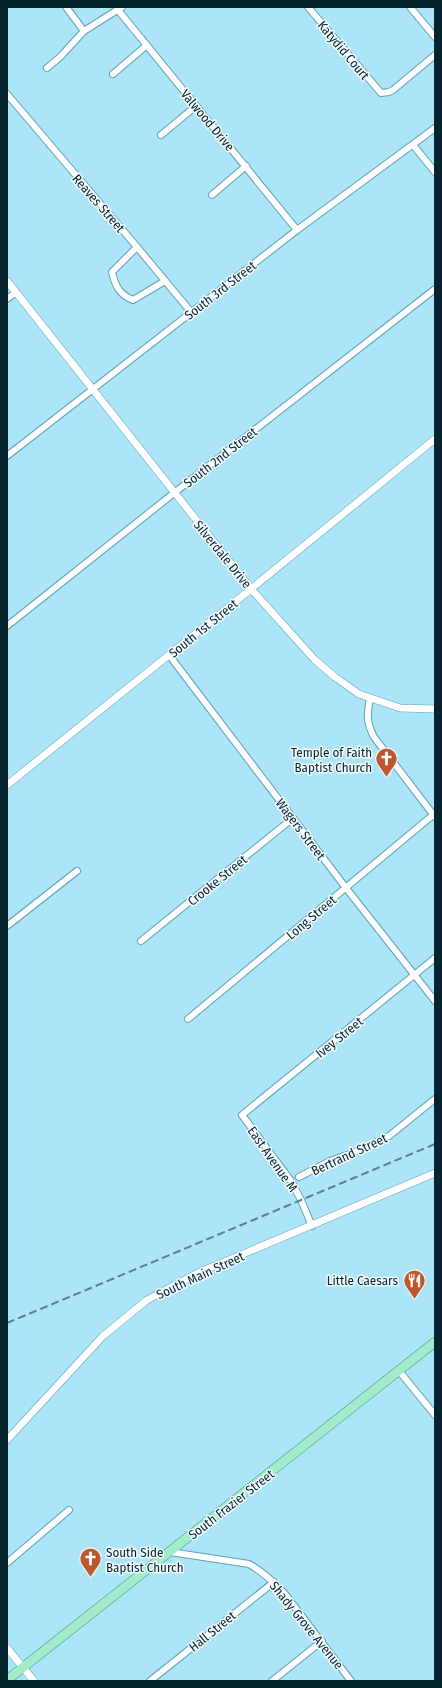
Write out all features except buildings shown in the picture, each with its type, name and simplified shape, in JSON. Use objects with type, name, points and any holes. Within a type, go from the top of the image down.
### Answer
[{"type":"main road","name":"South Frazier Street","points":[[7,1680],[435,1342]]},
{"type":"street","points":[[66,7],[84,31]]},
{"type":"street","name":"Katydid Court","points":[[308,7],[381,93],[390,92],[393,90],[435,55]]},
{"type":"street","points":[[410,7],[435,37]]},
{"type":"street","points":[[47,68],[60,57],[84,31],[120,8]]},
{"type":"street","name":"Valwood Drive","points":[[120,8],[147,45],[297,230]]},
{"type":"street","points":[[113,74],[147,45]]},
{"type":"street","name":"Reaves Street","points":[[7,95],[137,246],[191,312]]},
{"type":"street","points":[[161,135],[196,106]]},
{"type":"street","name":"South 3rd Street","points":[[7,456],[297,230],[435,128]]},
{"type":"street","points":[[413,145],[435,172]]},
{"type":"street","points":[[212,195],[246,166]]},
{"type":"street","points":[[137,246],[112,272],[114,282],[118,290],[125,297],[133,300],[165,281]]},
{"type":"street","name":"Silverdale Drive","points":[[7,281],[251,589],[315,660],[335,677],[360,694],[400,708],[435,709]]},
{"type":"street","name":"South 2nd Street","points":[[7,626],[174,493],[435,290]]},
{"type":"street","points":[[7,299],[16,292]]},
{"type":"street","name":"South 1st Street","points":[[7,785],[435,439]]},
{"type":"street","name":"Wagers Street","points":[[169,655],[346,888],[435,1001]]},
{"type":"street","points":[[370,698],[367,714],[368,725],[374,737],[434,816]]},
{"type":"street","name":"Long Street","points":[[188,1019],[434,816]]},
{"type":"street","name":"Crooke Street","points":[[141,941],[293,818]]},
{"type":"street","points":[[7,926],[77,871]]},
{"type":"street","name":"Ivey Street","points":[[242,1115],[435,958]]},
{"type":"street","name":"Bertrand Street","points":[[299,1177],[330,1161],[353,1153],[389,1136],[435,1099]]},
{"type":"street","name":"East Avenue M","points":[[242,1115],[291,1182],[301,1200],[312,1226]]},
{"type":"street","name":"South Main Street","points":[[7,1440],[103,1336],[147,1300],[198,1273],[435,1173]]},
{"type":"street","points":[[399,1371],[435,1415]]},
{"type":"street","points":[[7,1563],[69,1510]]},
{"type":"street","name":"Shady Grove Avenue","points":[[170,1552],[249,1564],[257,1568],[274,1582],[322,1641],[351,1681]]},
{"type":"street","name":"Hall Street","points":[[150,1681],[274,1582]]},
{"type":"street","points":[[272,1681],[322,1641]]},
{"type":"street","points":[[7,1648],[34,1681]]},
{"type":"railway","points":[[7,1323],[435,1144]]},
{"type":"place","name":"Temple of Faith Baptist Church","points":[[387,778]]},
{"type":"place","name":"Little Caesars","points":[[414,1300]]},
{"type":"place","name":"South Side Baptist Church","points":[[91,1578]]}]
